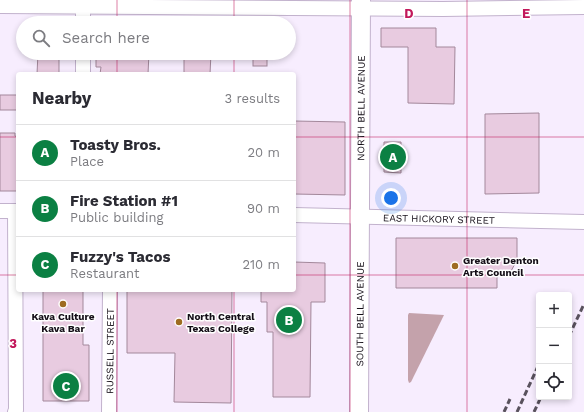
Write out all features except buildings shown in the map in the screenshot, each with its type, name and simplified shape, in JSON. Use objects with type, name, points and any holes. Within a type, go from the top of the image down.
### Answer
[{"type":"main road","name":"NORTH BELL AVENUE","points":[[360,216],[361,4]]},
{"type":"main road","name":"SOUTH BELL AVENUE","points":[[359,412],[360,216]]},
{"type":"street","points":[[0,6],[26,3],[83,6],[361,4],[443,9],[584,7]]},
{"type":"street","points":[[83,6],[83,16]]},
{"type":"street","points":[[83,60],[83,72]]},
{"type":"street","points":[[0,211],[16,212],[15,412]]},
{"type":"street","name":"EAST HICKORY STREET","points":[[296,216],[360,216],[584,222]]},
{"type":"street","name":"RUSSELL STREET","points":[[109,412],[110,292]]},
{"type":"shaded area","points":[[409,313],[444,315],[411,382],[409,383],[408,315]]},
{"type":"railway","points":[[572,330],[584,304]]},
{"type":"railway","points":[[517,412],[536,371]]},
{"type":"railway","points":[[504,412],[510,399]]},
{"type":"railway","points":[[534,412],[540,400]]},
{"type":"place","name":"Toasty Bros.","points":[[393,157]]},
{"type":"place","name":"Greater Denton Arts Council","points":[[455,266]]},
{"type":"place","name":"Kava Culture Kava Bar","points":[[63,304]]},
{"type":"place","name":"Fire Station #1","points":[[289,320]]},
{"type":"place","name":"North Central Texas College","points":[[179,322]]},
{"type":"place","name":"Fuzzy's Tacos","points":[[66,386]]}]
